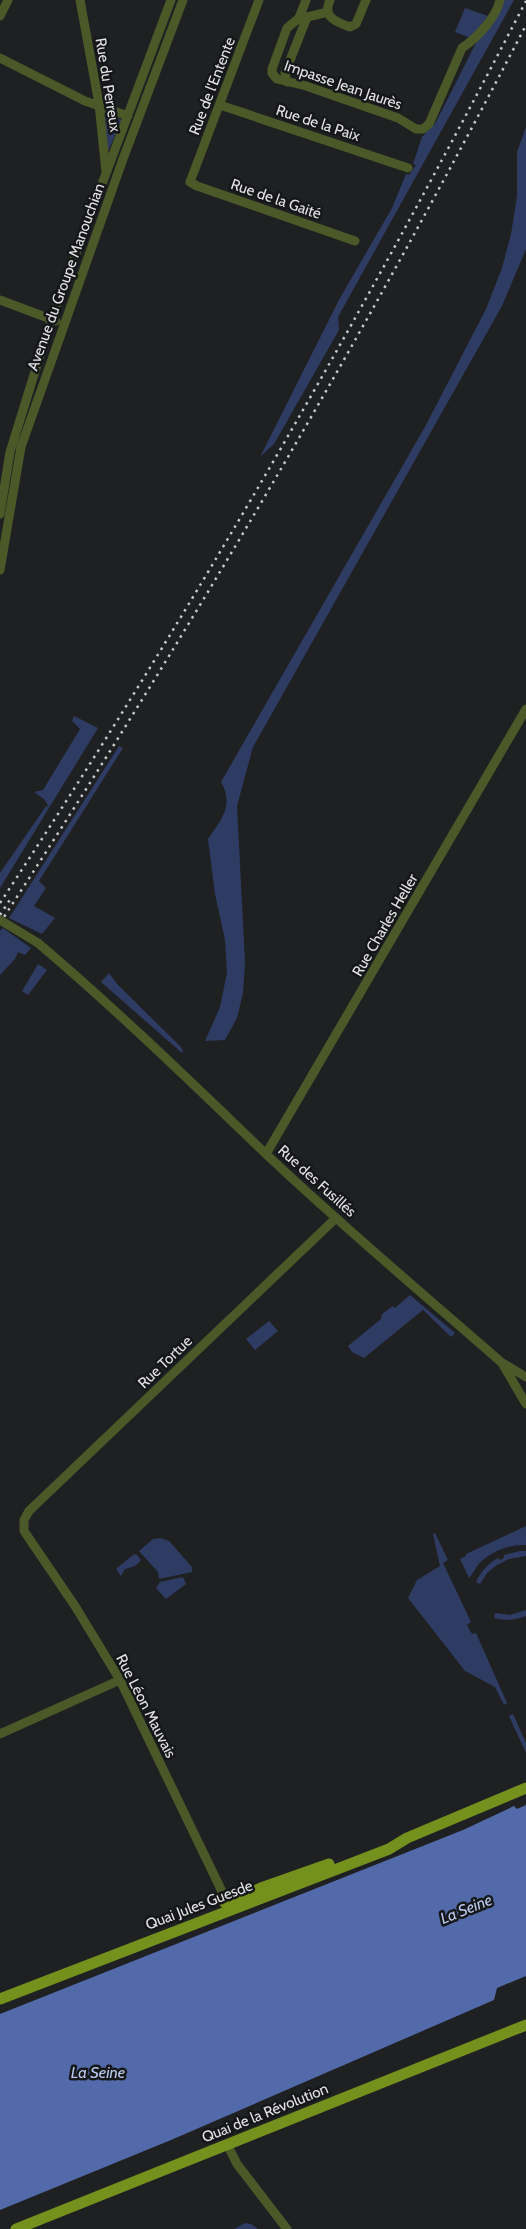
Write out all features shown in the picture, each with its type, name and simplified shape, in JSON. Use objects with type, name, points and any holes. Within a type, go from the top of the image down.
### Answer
[{"type":"main road","name":"Quai Jules Guesde","points":[[0,1999],[229,1905],[261,1888],[390,1841],[407,1838],[526,1788]]},
{"type":"main road","name":"Quai Jules Guesde","points":[[0,1992],[65,1967],[85,1957],[229,1905]]},
{"type":"main road","name":"Quai de la Révolution","points":[[16,2229],[526,2025]]},
{"type":"street","points":[[0,16],[8,0]]},
{"type":"street","name":"Rue du Perreux","points":[[80,0],[99,104],[106,174]]},
{"type":"street","name":"Avenue du Groupe Manouchian","points":[[0,514],[10,452],[51,320],[171,0]]},
{"type":"street","name":"Avenue du Groupe Manouchian","points":[[0,570],[21,447],[123,159],[183,0]]},
{"type":"street","name":"Rue de l'Entente","points":[[190,182],[259,0]]},
{"type":"street","name":"Impasse Jean Jaurès","points":[[306,0],[299,18],[287,28],[272,69],[276,79],[306,86],[398,118],[416,129],[423,129],[430,124],[462,48],[472,42],[497,10],[500,0]]},
{"type":"street","points":[[330,0],[327,6],[333,20],[350,27],[356,24],[366,0]]},
{"type":"street","points":[[287,82],[285,73],[307,17],[328,12]]},
{"type":"street","points":[[0,58],[85,101],[99,104],[128,116]]},
{"type":"street","name":"Rue de la Paix","points":[[220,105],[408,168]]},
{"type":"street","name":"Rue de la Gaité","points":[[190,182],[355,241]]},
{"type":"street","points":[[0,300],[64,324]]},
{"type":"street","points":[[0,447],[10,452]]},
{"type":"street","name":"Rue Charles Heller","points":[[266,1154],[526,709]]},
{"type":"street","name":"Rue des Fusillés","points":[[0,920],[38,943],[180,1070],[266,1154],[460,1333],[526,1377]]},
{"type":"street","name":"Rue Tortue","points":[[24,1532],[24,1520],[29,1511],[336,1218]]},
{"type":"street","points":[[501,1362],[526,1400]]},
{"type":"street","name":"Rue Léon Mauvais","points":[[24,1532],[75,1606],[120,1680],[229,1905]]},
{"type":"street","points":[[0,1734],[120,1680]]},
{"type":"street","points":[[228,2144],[237,2164],[287,2229]]},
{"type":"shaded area","points":[[504,0],[514,0],[338,317],[339,330],[274,444],[260,457],[340,298],[392,208],[406,174],[409,175],[416,165],[413,164],[422,137],[436,122],[476,43],[502,6]]},
{"type":"shaded area","points":[[465,8],[488,16],[471,38],[455,32]]},
{"type":"shaded area","points":[[108,114],[122,120],[108,151],[105,118]]},
{"type":"shaded area","points":[[526,127],[526,249],[502,306],[253,747],[237,806],[245,962],[243,993],[237,1018],[225,1040],[205,1041],[220,1007],[227,973],[225,940],[215,894],[208,839],[225,812],[225,790],[221,782],[426,425],[486,309],[502,268],[511,234],[517,196],[517,152]]},
{"type":"shaded area","points":[[74,716],[98,728],[0,888],[0,873],[46,806],[49,807],[44,799],[34,792],[43,790],[80,729],[72,721]]},
{"type":"shaded area","points":[[119,746],[123,748],[39,881],[46,888],[34,906],[55,918],[42,934],[9,918]]},
{"type":"shaded area","points":[[3,928],[31,948],[25,955],[18,952],[15,959],[0,975],[0,931]]},
{"type":"shaded area","points":[[38,964],[47,970],[28,995],[22,991]]},
{"type":"shaded area","points":[[109,973],[118,985],[180,1046],[183,1051],[182,1053],[101,982]]},
{"type":"shaded area","points":[[410,1295],[455,1333],[451,1337],[423,1310],[364,1358],[352,1352],[348,1346],[381,1319],[382,1314],[393,1306],[395,1308]]},
{"type":"shaded area","points":[[269,1321],[278,1331],[255,1350],[246,1339]]},
{"type":"shaded area","points":[[526,1526],[526,1545],[513,1546],[488,1556],[478,1565],[469,1578],[460,1559],[466,1556],[466,1554]]},
{"type":"shaded area","points":[[435,1533],[448,1560],[443,1563],[471,1622],[467,1625],[472,1634],[476,1633],[507,1703],[504,1705],[495,1687],[465,1671],[408,1598],[417,1580],[440,1566],[433,1534]]},
{"type":"shaded area","points":[[161,1538],[169,1541],[192,1567],[192,1572],[159,1579],[158,1572],[139,1551],[153,1539]]},
{"type":"shaded area","points":[[526,1551],[526,1556],[509,1559],[497,1565],[487,1573],[480,1584],[476,1582],[483,1571],[494,1560],[498,1558],[500,1560],[504,1558],[504,1555]]},
{"type":"shaded area","points":[[134,1554],[141,1560],[135,1566],[125,1569],[121,1576],[116,1569]]},
{"type":"shaded area","points":[[183,1577],[186,1584],[166,1599],[156,1588],[160,1582]]},
{"type":"shaded area","points":[[526,1610],[526,1616],[518,1618],[506,1620],[494,1618],[495,1613],[510,1615]]},
{"type":"shaded area","points":[[513,1714],[526,1743],[526,1753],[509,1716]]},
{"type":"shaded area","points":[[245,2223],[251,2224],[258,2229],[234,2229]]},
{"type":"water","name":"La Seine","points":[[526,1805],[526,1976],[497,1988],[494,2000],[171,2140],[0,2210],[0,2014],[463,1830],[514,1806],[517,1809]]},
{"type":"railway","points":[[0,903],[141,683],[275,459],[403,232],[526,1]]},
{"type":"railway","points":[[0,923],[140,703],[274,480],[403,254],[526,25]]},
{"type":"railway","points":[[0,915],[11,898]]}]
